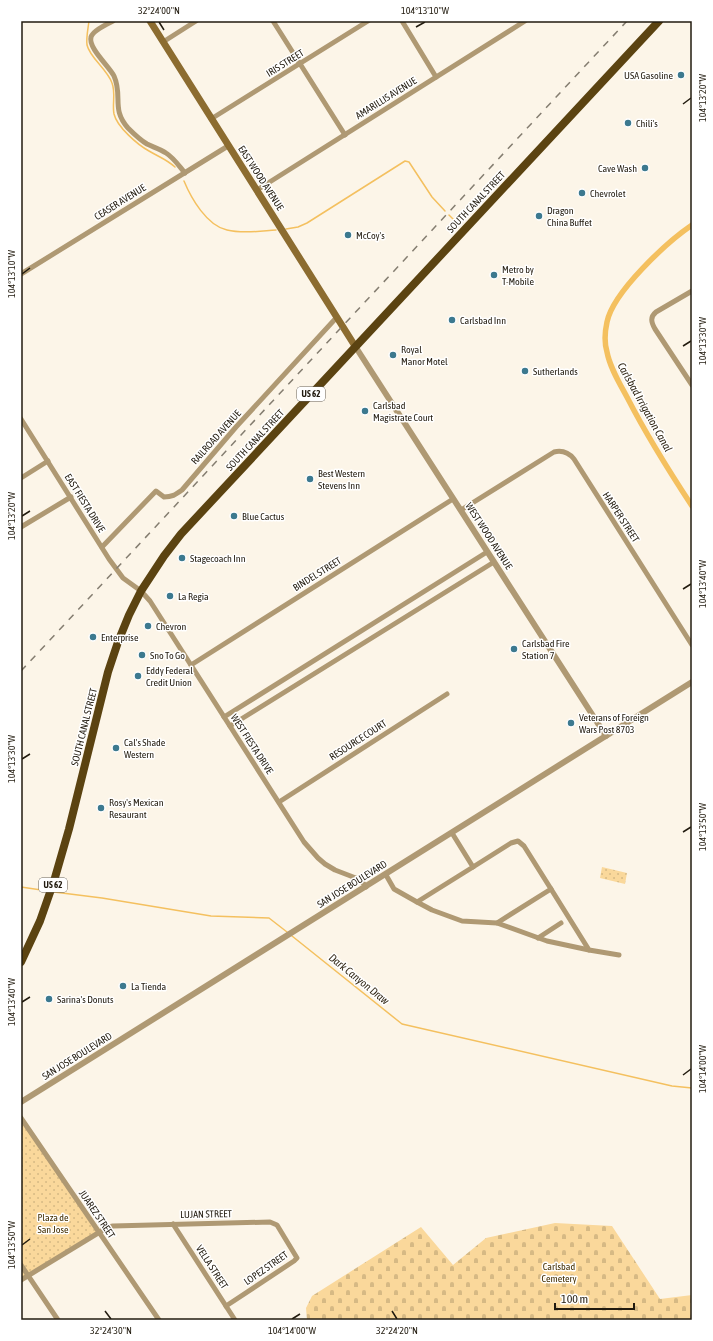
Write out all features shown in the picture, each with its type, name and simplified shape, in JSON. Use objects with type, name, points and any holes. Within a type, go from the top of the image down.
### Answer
[{"type":"highway","name":"SOUTH CANAL STREET","points":[[21,962],[32,940],[48,900],[69,829],[113,654],[129,615],[152,572],[181,534],[659,21]]},
{"type":"main road","name":"EAST WOOD AVENUE","points":[[150,21],[355,346]]},
{"type":"street","points":[[113,21],[94,33],[91,40],[97,54],[115,78],[118,110],[120,116],[137,136],[168,155],[185,173]]},
{"type":"street","points":[[163,42],[196,21]]},
{"type":"street","points":[[273,21],[345,135]]},
{"type":"street","name":"IRIS STREET","points":[[211,119],[368,21]]},
{"type":"street","points":[[402,21],[436,77]]},
{"type":"street","name":"AMARILLIS AVENUE","points":[[257,190],[524,21]]},
{"type":"street","name":"CEASER AVENUE","points":[[21,274],[228,146]]},
{"type":"street","points":[[692,291],[656,312],[653,315],[652,323],[692,385]]},
{"type":"street","name":"RAILROAD AVENUE","points":[[102,547],[156,491],[164,497],[171,497],[182,490],[222,442],[337,317]]},
{"type":"street","name":"WEST WOOD AVENUE","points":[[355,346],[606,736]]},
{"type":"street","name":"EAST FIESTA DRIVE","points":[[21,419],[123,578],[141,591]]},
{"type":"street","name":"HARPER STREET","points":[[461,510],[554,452],[561,451],[571,456],[692,645]]},
{"type":"street","points":[[21,478],[48,461]]},
{"type":"street","points":[[21,527],[71,497]]},
{"type":"street","name":"BINDEL STREET","points":[[191,665],[453,499]]},
{"type":"street","points":[[224,717],[488,552]]},
{"type":"street","points":[[230,726],[494,562]]},
{"type":"street","name":"WEST FIESTA DRIVE","points":[[141,591],[150,602],[191,665],[304,842],[318,858],[335,870],[361,880],[366,887]]},
{"type":"street","name":"SAN JOSE BOULEVARD","points":[[21,1102],[386,875],[692,682]]},
{"type":"street","name":"RESOURCE COURT","points":[[279,802],[447,694]]},
{"type":"street","points":[[452,833],[473,867]]},
{"type":"street","points":[[417,902],[511,843],[518,841],[524,846],[590,950]]},
{"type":"street","points":[[386,875],[394,889],[432,910],[462,921],[497,923],[547,941],[619,955]]},
{"type":"street","points":[[497,923],[551,889]]},
{"type":"street","points":[[538,938],[561,923]]},
{"type":"street","name":"JUAREZ STREET","points":[[21,1118],[159,1320]]},
{"type":"street","name":"LUJAN STREET","points":[[21,1280],[99,1232],[113,1226],[270,1222],[274,1223],[280,1231],[297,1258]]},
{"type":"street","name":"VELLA STREET","points":[[173,1224],[235,1320]]},
{"type":"street","name":"LOPEZ STREET","points":[[226,1306],[297,1258]]},
{"type":"street","points":[[21,1265],[58,1320]]},
{"type":"green space","points":[[602,867],[627,873],[625,884],[600,878]]},
{"type":"green space","name":"Plaza de San Jose","points":[[21,1118],[99,1232],[21,1280]]},
{"type":"green space","name":"Carlsbad Cemetery","points":[[555,1223],[612,1226],[660,1299],[692,1295],[692,1320],[307,1320],[306,1308],[312,1296],[421,1227],[453,1265],[486,1238]]},
{"type":"waterway","points":[[89,21],[87,45],[91,54],[110,78],[112,83],[114,91],[114,114],[116,119],[123,130],[139,145],[175,167]]},
{"type":"waterway","points":[[286,229],[298,227],[307,223],[405,161],[409,162],[432,197],[445,211]]},
{"type":"waterway","points":[[184,181],[195,203],[206,217],[220,227],[239,232],[276,230]]},
{"type":"waterway","points":[[449,215],[453,219]]},
{"type":"waterway","name":"Carlsbad Irrigation Canal","points":[[692,225],[656,255],[642,269],[619,297],[611,310],[607,322],[605,337],[608,358],[619,382],[635,413],[692,506]]},
{"type":"waterway","name":"Dark Canyon Draw","points":[[21,887],[48,891]]},
{"type":"waterway","name":"Dark Canyon Draw","points":[[54,892],[102,898],[211,916],[269,918],[287,932]]},
{"type":"waterway","name":"Dark Canyon Draw","points":[[292,936],[402,1024],[672,1086],[692,1088]]},
{"type":"railway","points":[[21,671],[627,21]]},
{"type":"place","name":"USA Gasoline","points":[[681,75]]},
{"type":"place","name":"Chili's","points":[[628,123]]},
{"type":"place","name":"Cave Wash","points":[[645,168]]},
{"type":"place","name":"Chevrolet","points":[[582,193]]},
{"type":"place","name":"Dragon China Buffet","points":[[539,216]]},
{"type":"place","name":"McCoy's","points":[[348,235]]},
{"type":"place","name":"Metro by T-Mobile","points":[[494,275]]},
{"type":"place","name":"Carlsbad Inn","points":[[452,320]]},
{"type":"place","name":"Royal Manor Motel","points":[[393,355]]},
{"type":"place","name":"Sutherlands","points":[[525,371]]},
{"type":"place","name":"Carlsbad Magistrate Court","points":[[365,411]]},
{"type":"place","name":"Best Western Stevens Inn","points":[[310,479]]},
{"type":"place","name":"Blue Cactus","points":[[234,516]]},
{"type":"place","name":"Stagecoach Inn","points":[[182,558]]},
{"type":"place","name":"La Regia","points":[[170,596]]},
{"type":"place","name":"Chevron","points":[[148,626]]},
{"type":"place","name":"Enterprise","points":[[93,637]]},
{"type":"place","name":"Carlsbad Fire Station 7","points":[[514,649]]},
{"type":"place","name":"Sno To Go","points":[[142,655]]},
{"type":"place","name":"Eddy Federal Credit Union","points":[[138,676]]},
{"type":"place","name":"Veterans of Foreign Wars Post 8703","points":[[571,723]]},
{"type":"place","name":"Cal's Shade Western","points":[[116,748]]},
{"type":"place","name":"Rosy's Mexican Resaurant","points":[[101,808]]},
{"type":"place","name":"La Tienda","points":[[123,986]]},
{"type":"place","name":"Sarina's Donuts","points":[[49,999]]}]
